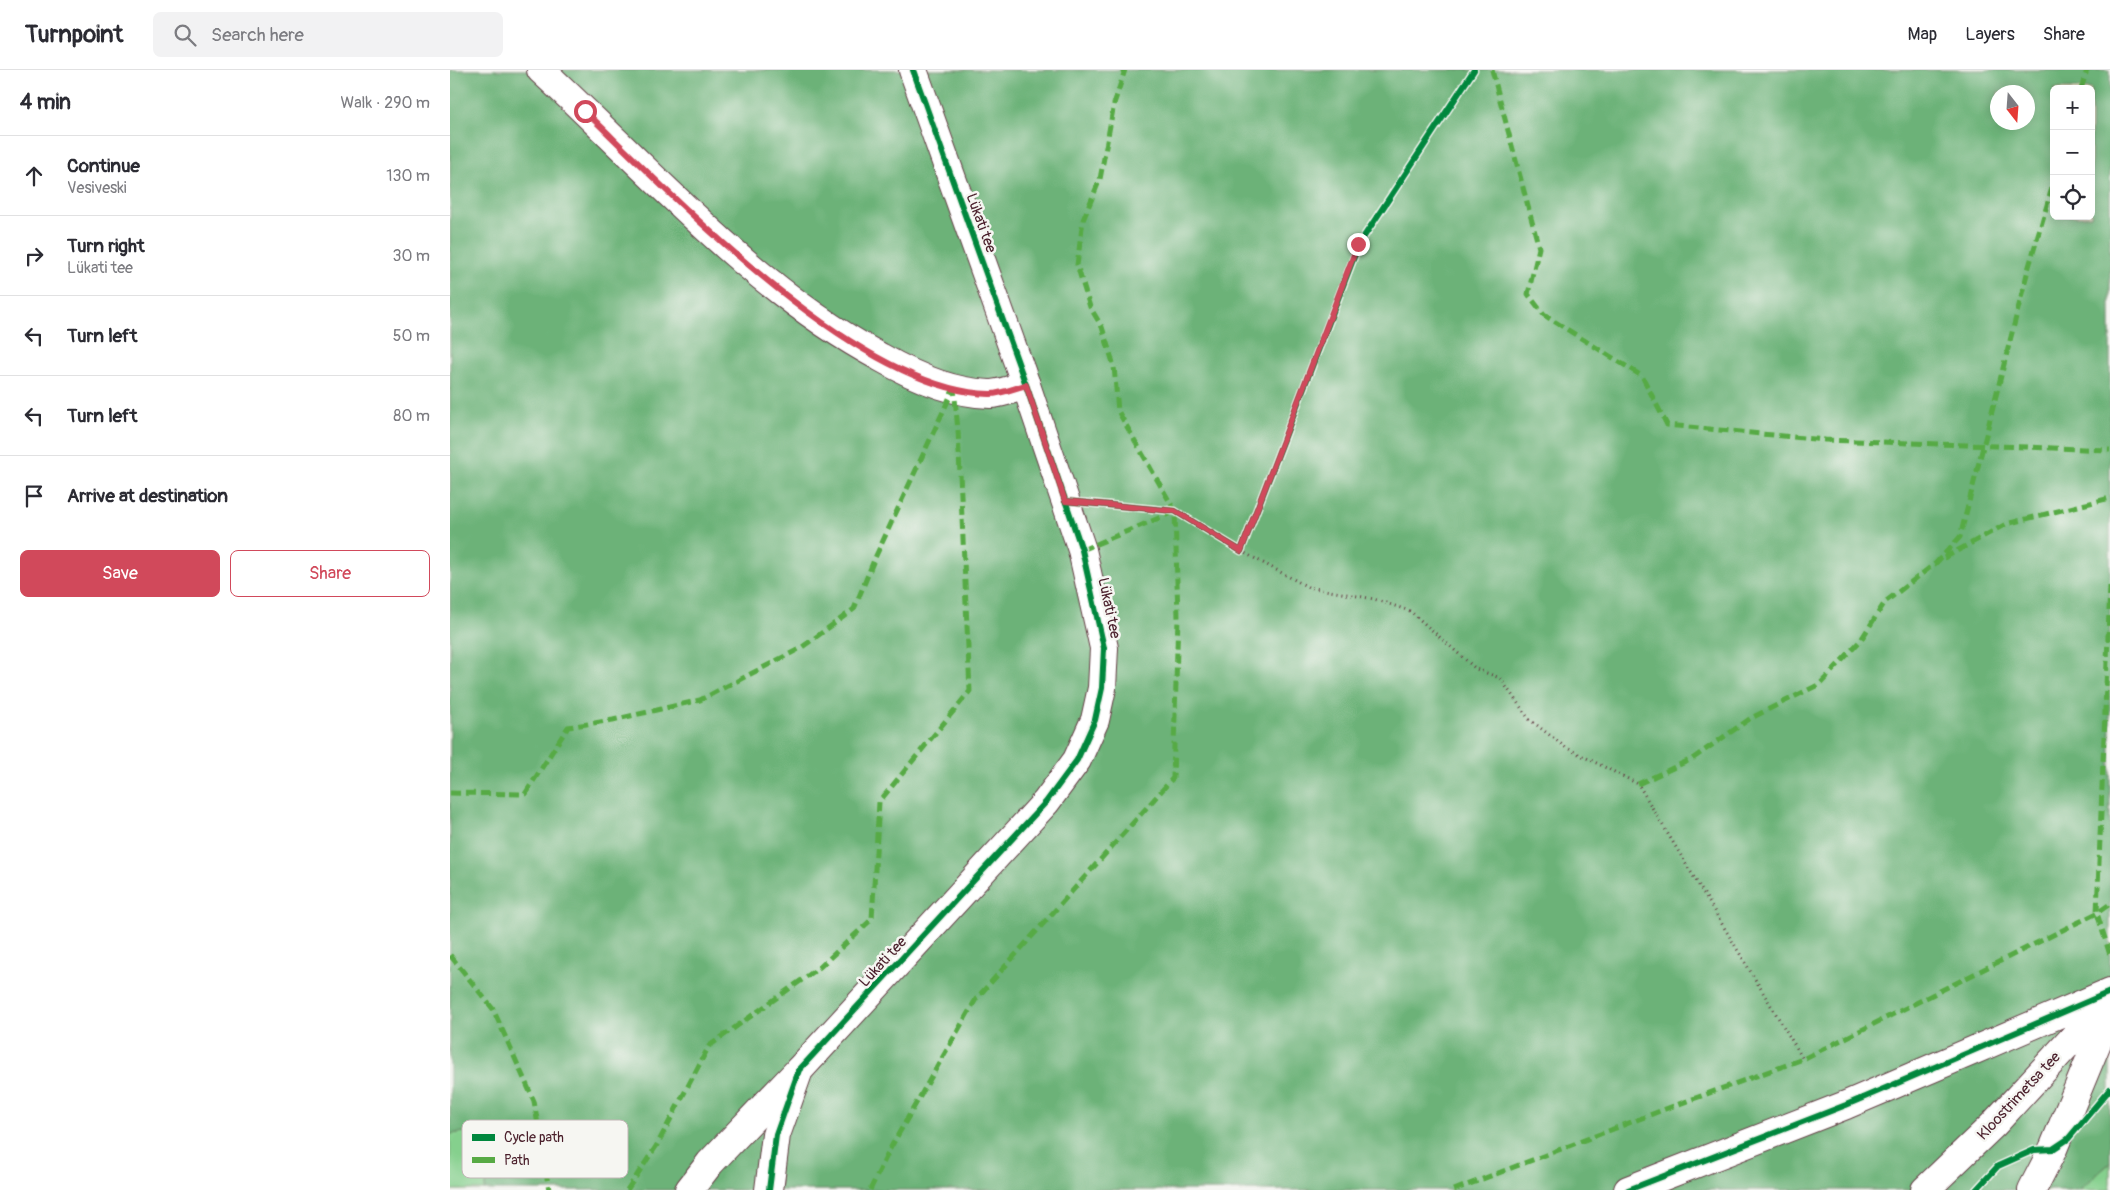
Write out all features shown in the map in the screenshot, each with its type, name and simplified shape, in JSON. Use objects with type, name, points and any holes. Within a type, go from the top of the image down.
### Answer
[{"type":"main road","points":[[541,70],[697,221],[789,297],[838,332],[894,366],[938,384],[963,391],[993,394],[1026,385]]},
{"type":"main road","name":"Lükati tee","points":[[689,1190],[710,1163],[799,1070],[1046,802],[1077,760],[1094,720],[1102,688],[1104,648],[1082,550],[1026,385],[913,70]]},
{"type":"main road","points":[[1628,1190],[1846,1105],[2110,992]]},
{"type":"main road","name":"Kloostrimetsa tee","points":[[1925,1190],[1993,1125],[2110,998]]},
{"type":"main road","points":[[2032,1190],[2053,1149],[2110,1011]]},
{"type":"main road","points":[[769,1190],[776,1135],[799,1070]]},
{"type":"path","points":[[1241,551],[1245,542]]},
{"type":"path","points":[[1233,546],[1308,587],[1374,598],[1410,611],[1476,669],[1500,678],[1529,719],[1565,747],[1638,784],[1803,1059]]},
{"type":"green space","points":[[450,70],[2110,70],[2110,1163],[2079,1190],[484,1190],[487,1178],[628,1178],[628,1120],[462,1120],[462,1132],[450,1134]]},
{"type":"green space","points":[[462,1132],[462,1178],[487,1178],[484,1190],[450,1190],[450,1134]]},
{"type":"green space","points":[[2110,1163],[2110,1190],[2079,1190]]},
{"type":"marked path","points":[[870,1190],[891,1147],[976,999],[1173,778],[1178,618],[1175,511],[1118,411],[1114,366],[1102,327],[1090,307],[1077,265],[1083,220],[1100,179],[1114,104],[1125,70]]},
{"type":"marked path","points":[[1492,70],[1539,248],[1528,294],[1544,315],[1642,376],[1667,425],[1825,440],[2110,450]]},
{"type":"marked path","points":[[2082,85],[2087,70]]},
{"type":"marked path","points":[[1638,784],[1692,759],[1751,718],[1820,684],[1861,640],[1885,602],[1936,563],[1960,537],[2028,270],[2050,195]]},
{"type":"marked path","points":[[450,793],[525,794],[568,727],[613,720],[700,700],[801,648],[854,609],[874,560],[954,388]]},
{"type":"marked path","points":[[627,1190],[657,1145],[709,1046],[820,967],[872,919],[879,802],[970,691],[958,430],[954,388]]},
{"type":"marked path","points":[[1944,558],[2006,524],[2110,498]]},
{"type":"marked path","points":[[1082,550],[1171,513]]},
{"type":"marked path","points":[[2110,586],[2097,913],[2110,955]]},
{"type":"marked path","points":[[1454,1190],[1668,1108],[1803,1059],[2097,913],[2110,904]]},
{"type":"marked path","points":[[450,955],[493,1009],[534,1101],[537,1120]]},
{"type":"marked path","points":[[547,1178],[549,1190]]},
{"type":"cycle path","points":[[769,1190],[776,1135],[799,1070],[1046,802],[1077,760],[1095,720],[1102,688],[1104,648],[1082,550],[1026,385],[913,70]]},
{"type":"cycle path","points":[[1065,501],[1175,511],[1241,551],[1359,244],[1474,70]]},
{"type":"cycle path","points":[[1628,1190],[1846,1105],[2110,992]]},
{"type":"cycle path","points":[[1976,1190],[1998,1166],[2034,1150],[2053,1149],[2068,1139],[2110,1089]]},
{"type":"route","points":[[585,111],[697,221],[726,246],[789,297],[856,344],[894,366],[916,376],[963,391],[993,394],[1026,385],[1065,501],[1175,511],[1241,551],[1358,244]]}]
